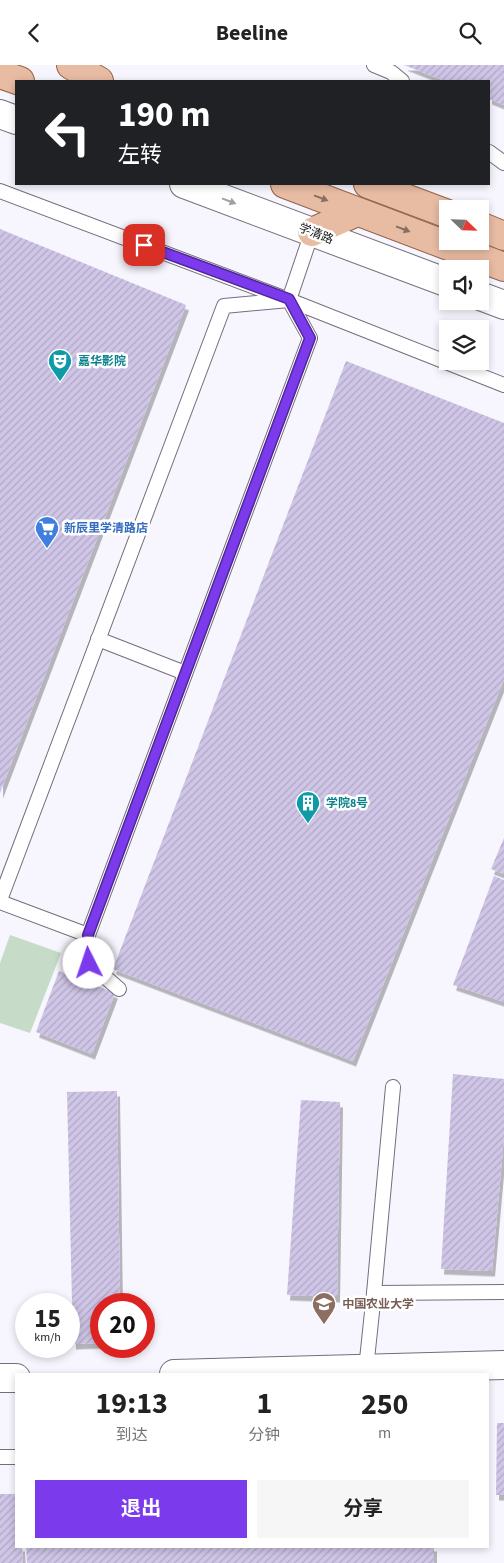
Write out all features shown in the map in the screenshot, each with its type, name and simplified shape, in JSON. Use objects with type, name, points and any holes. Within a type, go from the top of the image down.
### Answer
[{"type":"main road","points":[[71,65],[97,80]]},
{"type":"main road","points":[[0,73],[18,80]]},
{"type":"main road","points":[[288,185],[504,267]]},
{"type":"main road","points":[[371,185],[439,211]]},
{"type":"main road","points":[[312,232],[357,211]]},
{"type":"main road","points":[[489,229],[504,235]]},
{"type":"street","points":[[0,114],[15,121]]},
{"type":"street","name":"学清路","points":[[187,185],[439,280]]},
{"type":"street","points":[[489,299],[504,305]]},
{"type":"street","points":[[212,1373],[504,1365]]},
{"type":"street","points":[[0,1378],[15,1378]]},
{"type":"lane","points":[[374,65],[391,72],[401,80]]},
{"type":"lane","points":[[490,154],[504,163]]},
{"type":"lane","points":[[0,191],[289,299],[504,385]]},
{"type":"lane","points":[[119,989],[89,963],[88,935],[310,338],[289,299],[312,232]]},
{"type":"lane","points":[[88,935],[0,901],[224,306],[289,299]]},
{"type":"lane","points":[[98,639],[185,673]]},
{"type":"lane","points":[[366,1369],[393,1087]]},
{"type":"lane","points":[[374,1293],[504,1292]]},
{"type":"lane","points":[[0,1457],[15,1457]]},
{"type":"green space","points":[[10,935],[61,953],[30,1033],[0,1023],[0,963]]},
{"type":"building","points":[[404,65],[504,65],[504,105],[490,99],[490,80],[442,80]]},
{"type":"building","name":"新辰里学清路店","points":[[0,229],[186,305],[0,793]]},
{"type":"building","name":"学院8号","points":[[346,361],[504,423],[504,679],[353,1061],[113,969]]},
{"type":"building","points":[[504,838],[504,874],[491,869]]},
{"type":"building","points":[[494,876],[504,880],[504,1002],[453,985]]},
{"type":"building","points":[[59,971],[115,993],[92,1054],[36,1032]]},
{"type":"building","points":[[453,1074],[504,1079],[504,1136],[492,1271],[441,1269]]},
{"type":"building","points":[[117,1091],[120,1293],[90,1293],[90,1343],[80,1344],[80,1293],[72,1293],[67,1092]]},
{"type":"building","points":[[301,1100],[340,1102],[337,1297],[287,1295]]},
{"type":"building","points":[[497,1423],[504,1423],[504,1495],[496,1495]]},
{"type":"building","points":[[0,1494],[15,1494],[15,1548],[22,1548],[23,1563],[0,1563]]},
{"type":"building","points":[[26,1548],[434,1548],[434,1563],[27,1563]]},
{"type":"place","name":"嘉华影院","points":[[60,382]]},
{"type":"place","name":"新辰里学清路店","points":[[47,549]]},
{"type":"place","name":"学院8号","points":[[308,824]]},
{"type":"place","name":"中国农业大学","points":[[324,1325]]},
{"type":"route","points":[[89,963],[88,935],[310,338],[289,299],[144,245]]}]
